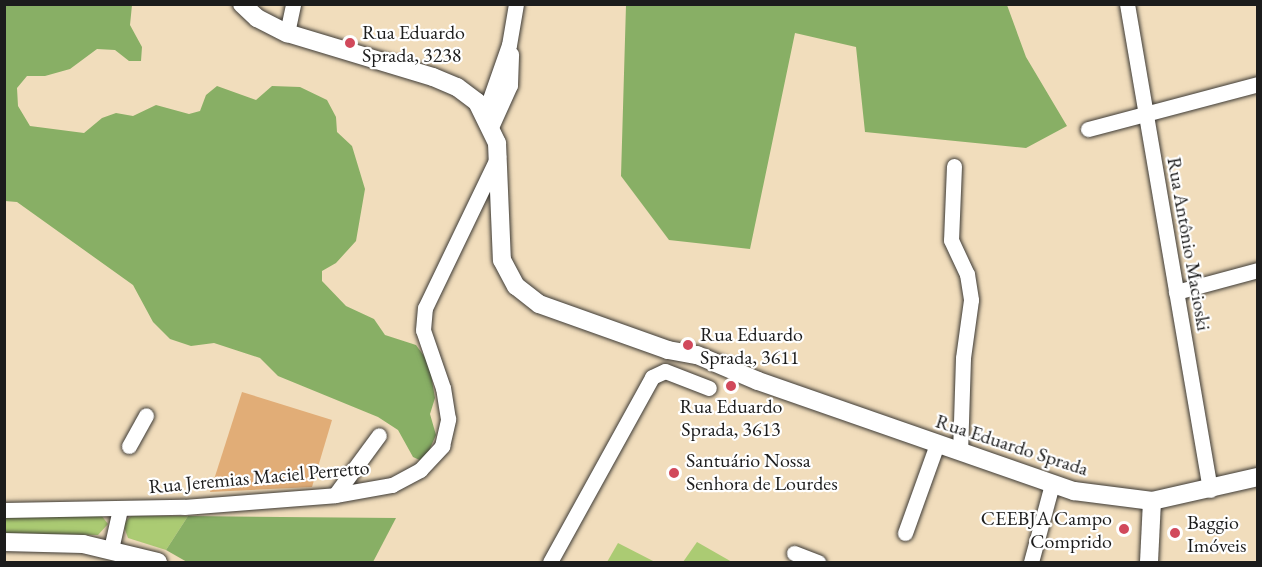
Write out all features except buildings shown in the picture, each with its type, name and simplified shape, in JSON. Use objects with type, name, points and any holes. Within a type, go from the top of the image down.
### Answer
[{"type":"main road","points":[[242,4],[257,18],[287,33],[444,81],[468,93],[488,119]]},
{"type":"main road","name":"Rua Eduardo Sprada","points":[[488,119],[498,156],[500,248],[516,286],[539,304],[668,350],[697,355],[758,381],[1052,484],[1112,498],[1152,501],[1210,490],[1257,477]]},
{"type":"main road","points":[[1149,562],[1152,501]]},
{"type":"main road","points":[[4,542],[58,542],[111,549],[158,562]]},
{"type":"street","points":[[287,33],[293,4]]},
{"type":"street","points":[[488,119],[509,45],[516,4]]},
{"type":"street","name":"Rua Antônio Macioski","points":[[1127,4],[1210,490]]},
{"type":"street","points":[[1088,129],[1257,84]]},
{"type":"street","name":"Rua Jeremias Maciel Perretto","points":[[4,510],[35,507],[120,509],[335,495],[378,489],[405,480],[428,464],[442,446],[447,432],[447,406],[426,342],[423,318],[498,156]]},
{"type":"street","points":[[954,166],[951,240],[967,274],[971,300],[962,366],[960,452]]},
{"type":"street","points":[[1176,292],[1257,270]]},
{"type":"street","points":[[550,562],[652,377],[665,371],[710,388]]},
{"type":"street","points":[[129,446],[146,415]]},
{"type":"street","points":[[335,495],[379,435]]},
{"type":"street","points":[[905,533],[937,444]]},
{"type":"street","points":[[1031,562],[1052,484]]},
{"type":"street","points":[[111,549],[120,509]]},
{"type":"street","points":[[794,554],[818,562]]},
{"type":"green space","points":[[5,5],[132,5],[130,25],[142,47],[141,61],[129,61],[115,50],[97,49],[70,69],[45,76],[27,76],[17,88],[18,106],[30,126],[84,133],[102,118],[116,113],[133,116],[156,105],[189,114],[200,111],[206,95],[217,86],[256,100],[272,86],[300,87],[327,100],[336,117],[337,132],[352,146],[365,189],[356,241],[336,263],[322,271],[322,281],[346,306],[374,319],[385,335],[416,345],[429,363],[435,398],[430,414],[436,435],[424,462],[413,457],[398,430],[378,417],[278,376],[260,358],[214,343],[191,346],[170,339],[153,322],[133,285],[17,202],[5,201]]},
{"type":"green space","points":[[626,5],[1007,5],[1026,57],[1067,126],[1026,148],[865,132],[856,47],[795,33],[750,249],[669,240],[621,176]]},
{"type":"green space","points":[[5,515],[101,515],[108,524],[98,535],[5,533]]},
{"type":"green space","points":[[131,516],[188,516],[166,550],[128,538],[123,524]]},
{"type":"green space","points":[[188,516],[396,518],[373,562],[187,562],[166,550]]},
{"type":"green space","points":[[697,542],[732,562],[683,562]]},
{"type":"green space","points":[[618,543],[655,562],[607,562]]},
{"type":"place","name":"Rua Eduardo Sprada, 3238","points":[[350,43]]},
{"type":"place","name":"Rua Eduardo Sprada, 3611","points":[[688,345]]},
{"type":"place","name":"Rua Eduardo Sprada, 3613","points":[[731,386]]},
{"type":"place","name":"Santuário Nossa Senhora de Lourdes","points":[[674,473]]},
{"type":"place","name":"CEEBJA Campo Comprido","points":[[1124,529]]},
{"type":"place","name":"Baggio Imóveis","points":[[1175,533]]}]
